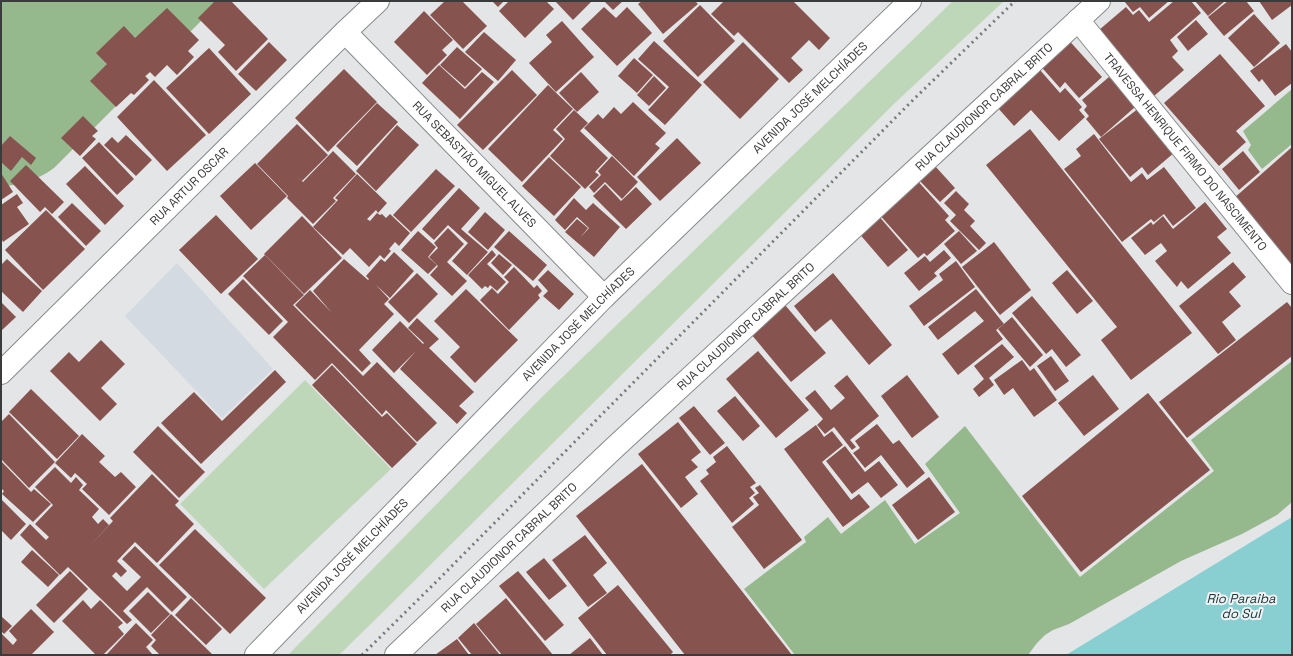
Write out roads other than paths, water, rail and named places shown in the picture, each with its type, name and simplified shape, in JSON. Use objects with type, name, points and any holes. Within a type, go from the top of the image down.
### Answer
[{"type":"street","name":"RUA ARTUR OSCAR","points":[[1,373],[378,1]]},
{"type":"street","name":"AVENIDA JOSÉ MELCHÍADES","points":[[256,655],[604,297],[910,1]]},
{"type":"street","name":"RUA CLAUDIONOR CABRAL BRITO","points":[[396,655],[614,448],[1099,1]]},
{"type":"street","name":"TRAVESSA HENRIQUE FIRMO DO NASCIMENTO","points":[[1078,20],[1292,283]]},
{"type":"street","name":"RUA SEBASTIÃO MIGUEL ALVES","points":[[345,32],[604,297]]},
{"type":"water","name":"Rio Paraiba do Sul","points":[[1292,517],[1292,655],[1066,655]]},
{"type":"railway","points":[[362,655],[913,100],[1015,1]]}]
